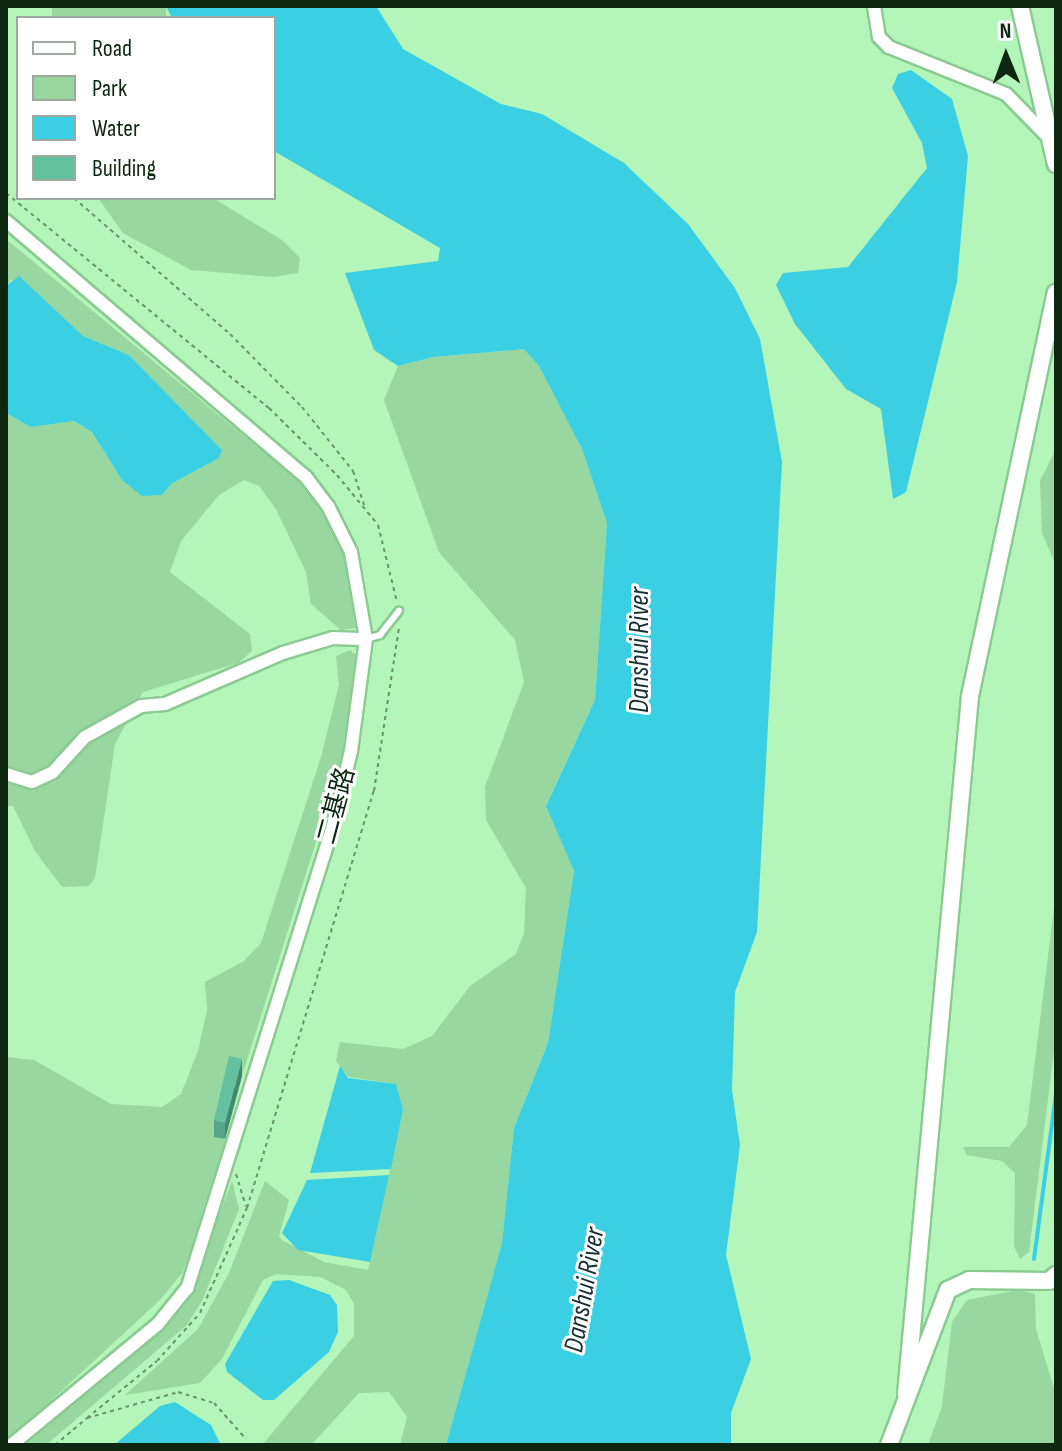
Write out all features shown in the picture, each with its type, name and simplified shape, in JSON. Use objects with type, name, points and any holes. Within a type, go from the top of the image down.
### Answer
[{"type":"street","points":[[874,6],[879,37],[889,47],[1006,94],[1049,138]]},
{"type":"street","points":[[1020,6],[1056,164]]},
{"type":"street","name":"二基路","points":[[6,221],[306,477],[328,506],[351,552],[366,639],[351,751],[333,826],[198,1264],[177,1304],[85,1388],[11,1445]]},
{"type":"street","points":[[906,1394],[970,696],[1056,293]]},
{"type":"street","points":[[6,774],[32,782],[53,772],[109,721],[141,706],[165,704],[283,653],[333,638],[366,639]]},
{"type":"street","points":[[889,1445],[948,1290],[969,1280],[1049,1281],[1056,1275]]},
{"type":"lane","points":[[366,639],[380,635],[399,611]]},
{"type":"path","points":[[6,193],[269,408],[365,510],[386,548],[399,611],[394,685],[374,791],[247,1208],[200,1313],[157,1361],[55,1445]]},
{"type":"path","points":[[76,200],[230,334],[302,407],[353,471],[363,490],[365,510]]},
{"type":"path","points":[[231,1158],[247,1208]]},
{"type":"path","points":[[87,1418],[178,1392],[214,1403],[246,1439]]},
{"type":"green space","points":[[52,6],[166,6],[166,16],[52,16]]},
{"type":"green space","points":[[99,200],[216,200],[282,240],[300,258],[298,273],[273,277],[191,270],[123,233]]},
{"type":"green space","points":[[6,239],[303,485],[331,524],[349,569],[355,628],[341,630],[311,604],[306,572],[276,509],[259,486],[244,480],[219,495],[181,541],[170,572],[250,634],[252,651],[238,663],[143,692],[115,744],[95,878],[89,886],[62,887],[35,851],[13,806],[6,806],[6,413],[31,427],[74,421],[92,432],[122,480],[162,495],[171,484],[219,458],[222,450],[129,355],[83,336],[26,283],[11,280],[6,286]]},
{"type":"green space","points":[[524,349],[539,366],[582,449],[607,523],[595,700],[546,805],[574,871],[548,1043],[514,1128],[502,1243],[446,1445],[400,1445],[407,1417],[389,1392],[359,1393],[311,1445],[262,1445],[354,1336],[354,1304],[346,1290],[320,1277],[276,1274],[263,1280],[222,1359],[200,1383],[125,1395],[198,1329],[229,1273],[265,1181],[289,1200],[279,1236],[282,1240],[324,1262],[368,1270],[403,1109],[396,1084],[348,1077],[336,1061],[340,1042],[403,1049],[432,1036],[470,986],[516,954],[524,933],[526,888],[486,820],[485,787],[524,682],[515,640],[439,552],[384,400],[398,366],[433,357]]},
{"type":"green space","points":[[1056,449],[1056,566],[1042,533],[1040,481]]},
{"type":"green space","points":[[350,650],[359,657],[346,747],[242,1076],[230,1073],[214,1136],[226,1140],[204,1224],[182,1273],[160,1300],[6,1442],[6,1057],[34,1060],[111,1104],[162,1107],[181,1094],[198,1051],[207,1010],[205,982],[244,961],[261,943],[321,757],[339,685],[336,656]]},
{"type":"green space","points":[[1056,892],[1056,1035],[1029,1252],[1020,1259],[1014,1246],[1015,1173],[1002,1161],[967,1155],[963,1147],[1009,1147],[1027,1125]]},
{"type":"green space","points":[[232,1181],[239,1209],[203,1299],[187,1325],[46,1445],[26,1445],[170,1319],[190,1291]]},
{"type":"green space","points":[[1018,1290],[1035,1294],[1036,1329],[1056,1395],[1056,1445],[928,1445],[942,1406],[952,1322],[967,1300]]},
{"type":"water","name":"Danshui River","points":[[166,6],[376,6],[403,49],[501,104],[542,114],[624,163],[688,224],[735,288],[760,339],[782,462],[757,932],[735,992],[732,1090],[740,1145],[726,1255],[751,1359],[731,1413],[731,1445],[446,1445],[502,1243],[514,1128],[548,1043],[574,871],[546,806],[595,700],[607,523],[582,449],[539,366],[524,349],[433,357],[398,366],[374,350],[345,273],[438,261],[440,248],[276,152],[276,16],[171,16]]},
{"type":"water","points":[[911,70],[952,99],[968,156],[957,282],[906,492],[893,499],[881,409],[846,389],[795,324],[776,285],[783,273],[848,267],[927,168],[922,143],[892,88],[898,74]]},
{"type":"water","points":[[19,276],[83,336],[129,355],[222,450],[219,458],[171,484],[162,495],[142,496],[122,480],[92,432],[74,421],[31,427],[6,413],[6,286]]},
{"type":"water","points":[[340,1066],[348,1078],[396,1084],[403,1109],[391,1169],[310,1173]]},
{"type":"water","points":[[389,1175],[370,1262],[298,1250],[282,1233],[307,1180]]},
{"type":"water","points":[[289,1280],[330,1295],[337,1305],[338,1332],[329,1352],[274,1400],[263,1400],[227,1372],[225,1364],[273,1281]]},
{"type":"water","points":[[175,1402],[211,1425],[221,1445],[114,1445],[160,1406]]},
{"type":"building","points":[[229,1056],[242,1059],[225,1123],[214,1120]]},
{"type":"waterway","points":[[1034,1259],[1056,1095]]}]
